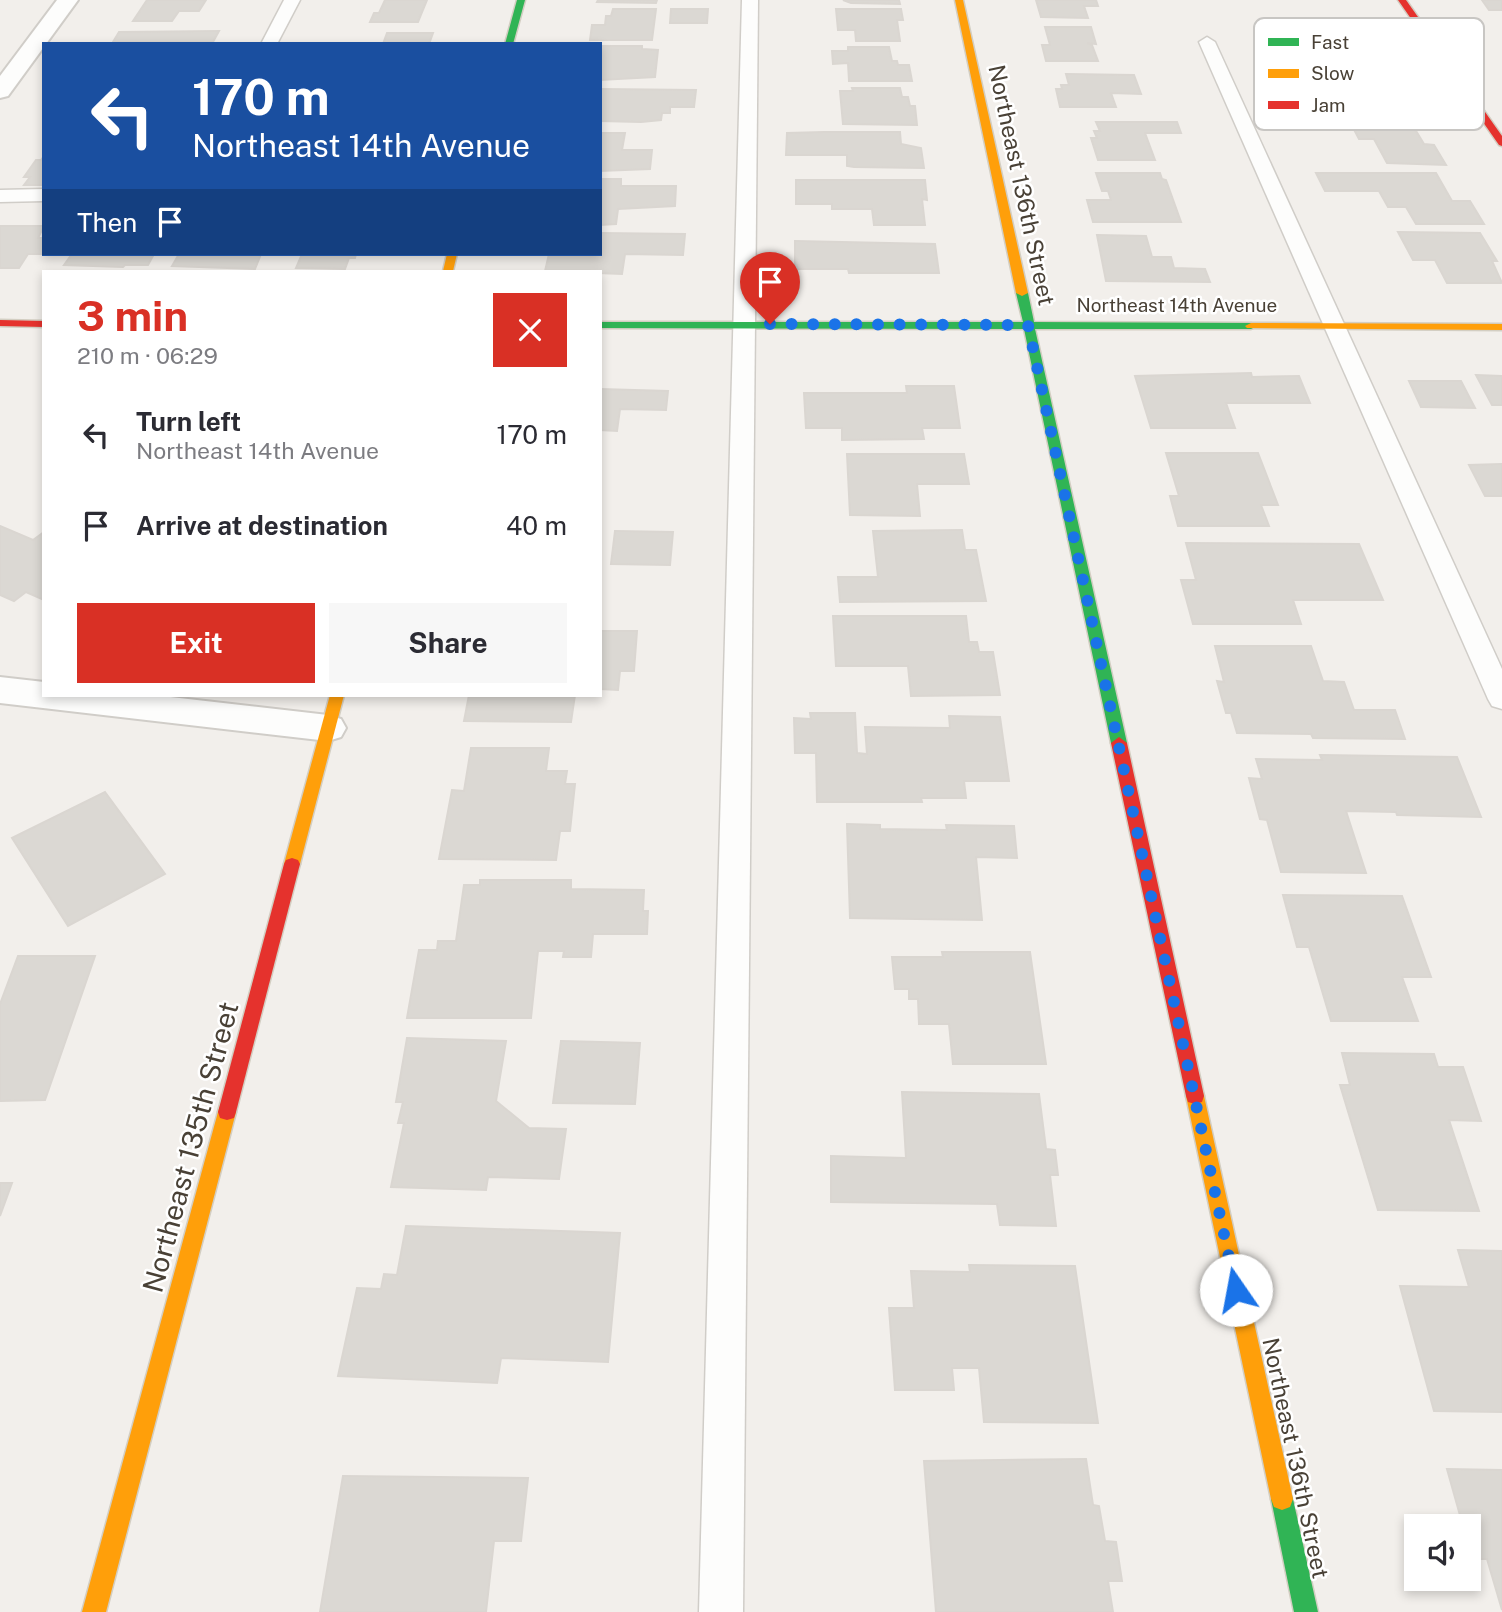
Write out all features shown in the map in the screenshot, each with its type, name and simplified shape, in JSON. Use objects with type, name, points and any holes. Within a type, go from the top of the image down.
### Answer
[{"type":"street","points":[[0,91],[68,0]]},
{"type":"street","points":[[510,42],[521,0]]},
{"type":"street","name":"Northeast 136th Street","points":[[959,0],[1306,1612]]},
{"type":"street","points":[[1402,0],[1415,18]]},
{"type":"street","points":[[1484,117],[1502,143]]},
{"type":"street","points":[[0,323],[42,324]]},
{"type":"street","name":"Northeast 14th Avenue","points":[[602,325],[1502,327]]},
{"type":"street","points":[[0,690],[42,693]]},
{"type":"street","points":[[106,697],[333,712]]},
{"type":"street","name":"Northeast 135th Street","points":[[94,1612],[333,712]]},
{"type":"lane","points":[[270,42],[292,0]]},
{"type":"lane","points":[[720,1612],[750,0]]},
{"type":"lane","points":[[1208,42],[1502,699]]},
{"type":"lane","points":[[0,195],[42,195]]},
{"type":"building","points":[[147,0],[206,0],[199,11],[179,11],[172,21],[133,21]]},
{"type":"building","points":[[385,0],[427,0],[418,22],[370,22],[374,13],[379,13]]},
{"type":"building","points":[[657,0],[656,3],[597,2]]},
{"type":"building","points":[[843,0],[899,0],[900,4],[851,3]]},
{"type":"building","points":[[1036,0],[1096,0],[1098,6],[1084,6],[1088,18],[1041,17]]},
{"type":"building","points":[[1482,0],[1502,0],[1502,10],[1489,10]]},
{"type":"building","points":[[613,9],[656,9],[652,40],[590,40],[592,25],[605,25],[606,16],[611,16]]},
{"type":"building","points":[[671,9],[708,9],[707,23],[670,23]]},
{"type":"building","points":[[836,9],[901,9],[903,20],[897,20],[900,41],[856,41],[855,30],[838,30]]},
{"type":"building","points":[[1045,27],[1091,27],[1096,44],[1087,43],[1092,45],[1098,61],[1046,61],[1042,45],[1050,45]]},
{"type":"building","points":[[219,31],[213,42],[113,42],[119,32]]},
{"type":"building","points":[[387,33],[433,33],[430,42],[384,42]]},
{"type":"building","points":[[602,46],[642,46],[642,49],[658,50],[655,77],[602,80]]},
{"type":"building","points":[[848,47],[889,47],[892,61],[897,61],[898,65],[909,65],[912,81],[849,81],[848,63],[833,64],[832,51],[848,51]]},
{"type":"building","points":[[1066,74],[1134,75],[1141,94],[1111,93],[1116,107],[1060,107],[1056,89],[1062,89],[1061,85],[1069,85]]},
{"type":"building","points":[[852,88],[900,88],[902,97],[908,97],[910,106],[915,106],[917,125],[843,124],[840,91],[853,91]]},
{"type":"building","points":[[602,89],[696,90],[694,107],[670,107],[670,113],[662,113],[661,120],[602,121]]},
{"type":"building","points":[[1096,122],[1177,122],[1181,133],[1145,133],[1155,160],[1098,160],[1091,138],[1097,138],[1094,131],[1100,131]]},
{"type":"building","points":[[1354,130],[1415,130],[1424,144],[1434,145],[1446,165],[1387,163],[1374,139],[1359,139]]},
{"type":"building","points":[[900,132],[901,144],[921,148],[924,168],[847,166],[847,155],[786,155],[787,133]]},
{"type":"building","points":[[602,133],[625,133],[622,150],[652,150],[650,169],[602,171]]},
{"type":"building","points":[[36,160],[41,160],[42,185],[24,185],[30,177],[24,177]]},
{"type":"building","points":[[1096,173],[1160,173],[1162,179],[1166,180],[1181,222],[1093,222],[1087,200],[1111,200],[1108,191],[1102,191]]},
{"type":"building","points":[[1316,173],[1436,173],[1452,201],[1470,201],[1484,224],[1416,224],[1406,207],[1388,207],[1379,191],[1325,191]]},
{"type":"building","points":[[602,179],[621,179],[621,186],[676,186],[675,206],[618,209],[616,224],[602,225]]},
{"type":"building","points":[[796,180],[925,180],[927,200],[922,199],[925,225],[874,225],[872,209],[832,209],[832,204],[796,204]]},
{"type":"building","points":[[0,226],[42,226],[38,238],[42,238],[42,254],[28,254],[19,268],[0,268]]},
{"type":"building","points":[[1398,232],[1480,233],[1497,261],[1492,261],[1502,283],[1447,283],[1435,260],[1413,260]]},
{"type":"building","points":[[602,233],[685,234],[683,255],[625,254],[622,274],[602,273],[602,270],[545,270],[549,256],[602,256]]},
{"type":"building","points":[[1097,235],[1146,236],[1152,257],[1171,257],[1174,268],[1205,269],[1210,282],[1106,281]]},
{"type":"building","points":[[795,241],[935,244],[939,273],[849,273],[848,269],[795,269]]},
{"type":"building","points":[[71,256],[153,256],[148,265],[64,265]]},
{"type":"building","points":[[178,256],[260,256],[255,269],[172,266]]},
{"type":"building","points":[[301,256],[356,256],[349,258],[345,269],[296,268]]},
{"type":"building","points":[[1251,373],[1252,377],[1299,376],[1310,403],[1226,403],[1235,428],[1151,428],[1135,376]]},
{"type":"building","points":[[1476,375],[1502,376],[1502,405],[1492,405]]},
{"type":"building","points":[[1409,381],[1461,381],[1475,408],[1421,407]]},
{"type":"building","points":[[906,386],[954,386],[960,428],[922,428],[924,439],[842,440],[842,428],[806,428],[804,393],[907,393]]},
{"type":"building","points":[[602,389],[668,391],[666,410],[620,409],[617,431],[602,430]]},
{"type":"building","points":[[1166,453],[1258,453],[1278,505],[1261,505],[1269,526],[1178,526],[1170,496],[1179,496]]},
{"type":"building","points":[[847,454],[964,454],[969,484],[917,484],[920,516],[850,515]]},
{"type":"building","points":[[1502,464],[1502,496],[1485,496],[1469,465]]},
{"type":"building","points":[[0,526],[33,540],[42,533],[42,599],[26,592],[14,601],[0,595]]},
{"type":"building","points":[[962,530],[965,550],[976,550],[986,601],[840,602],[838,577],[878,577],[873,531]]},
{"type":"building","points":[[615,531],[673,532],[670,565],[611,564]]},
{"type":"building","points":[[1186,543],[1359,544],[1383,600],[1293,600],[1301,624],[1193,624],[1181,580],[1196,580]]},
{"type":"building","points":[[833,616],[966,616],[969,642],[977,642],[979,652],[993,652],[1000,695],[911,696],[908,666],[836,666]]},
{"type":"building","points":[[602,631],[637,631],[634,671],[620,671],[618,690],[602,689]]},
{"type":"building","points":[[1215,646],[1311,646],[1323,681],[1344,682],[1354,710],[1395,710],[1405,739],[1313,738],[1311,734],[1237,733],[1231,713],[1226,713],[1217,681],[1224,682]]},
{"type":"building","points":[[469,697],[575,697],[571,722],[464,721]]},
{"type":"building","points":[[810,713],[855,713],[857,753],[867,754],[865,727],[950,728],[949,716],[1000,717],[1009,781],[964,781],[966,798],[921,798],[922,802],[817,802],[816,753],[795,753],[794,718],[811,719]]},
{"type":"building","points":[[471,748],[549,748],[546,771],[567,771],[565,784],[575,784],[570,831],[560,831],[556,860],[439,859],[452,790],[464,791]]},
{"type":"building","points":[[1320,755],[1457,757],[1481,817],[1346,811],[1366,873],[1281,872],[1267,820],[1260,819],[1249,778],[1262,779],[1256,759],[1322,760]]},
{"type":"building","points":[[105,792],[165,874],[68,926],[12,838]]},
{"type":"building","points":[[847,824],[880,825],[880,829],[947,830],[946,825],[1014,826],[1017,858],[976,857],[982,920],[850,918]]},
{"type":"building","points":[[480,880],[571,880],[571,889],[644,890],[643,911],[648,911],[647,934],[593,934],[591,957],[563,957],[564,951],[538,951],[531,1018],[407,1018],[419,950],[437,950],[438,941],[456,941],[464,885],[480,885]]},
{"type":"building","points":[[1283,895],[1402,896],[1431,977],[1402,977],[1418,1021],[1331,1021],[1309,947],[1297,947]]},
{"type":"building","points":[[942,952],[1030,952],[1046,1064],[953,1064],[949,1024],[919,1024],[918,999],[909,999],[909,989],[895,989],[892,957],[943,957]]},
{"type":"building","points":[[18,956],[95,956],[45,1100],[0,1101],[0,1004]]},
{"type":"building","points":[[407,1038],[506,1041],[496,1101],[529,1128],[566,1129],[559,1179],[488,1177],[486,1190],[391,1187],[404,1123],[398,1123],[403,1102],[396,1102]]},
{"type":"building","points":[[561,1041],[640,1043],[635,1104],[553,1103]]},
{"type":"building","points":[[1342,1053],[1434,1054],[1438,1067],[1463,1067],[1481,1121],[1449,1120],[1479,1211],[1378,1210],[1340,1085],[1350,1085]]},
{"type":"building","points":[[902,1092],[1039,1094],[1046,1149],[1055,1150],[1058,1175],[1050,1175],[1056,1226],[1000,1225],[997,1204],[831,1202],[831,1156],[906,1158]]},
{"type":"building","points":[[0,1183],[12,1183],[0,1216]]},
{"type":"building","points":[[406,1226],[620,1233],[608,1362],[501,1358],[497,1383],[338,1376],[357,1288],[381,1289],[384,1274],[397,1275]]},
{"type":"building","points":[[1458,1250],[1502,1251],[1502,1412],[1434,1411],[1400,1286],[1469,1287]]},
{"type":"building","points":[[969,1265],[1075,1266],[1098,1423],[984,1422],[979,1368],[952,1368],[954,1390],[895,1390],[889,1308],[914,1308],[911,1271],[970,1272]]},
{"type":"building","points":[[1086,1459],[1093,1505],[1099,1506],[1105,1541],[1116,1542],[1122,1581],[1108,1581],[1113,1612],[936,1612],[924,1461]]},
{"type":"building","points":[[1447,1469],[1502,1470],[1502,1610],[1487,1559],[1481,1559],[1481,1514],[1460,1514]]},
{"type":"building","points":[[343,1476],[528,1478],[521,1541],[494,1541],[486,1612],[320,1612]]},
{"type":"traffic: fast","points":[[510,42],[521,0]]},
{"type":"traffic: fast","points":[[1022,293],[1119,743]]},
{"type":"traffic: fast","points":[[602,325],[1251,326]]},
{"type":"traffic: fast","points":[[1282,1499],[1306,1612]]},
{"type":"traffic: slow","points":[[959,0],[1022,293]]},
{"type":"traffic: slow","points":[[448,270],[452,256]]},
{"type":"traffic: slow","points":[[1251,326],[1502,327]]},
{"type":"traffic: slow","points":[[292,864],[336,697]]},
{"type":"traffic: slow","points":[[1195,1096],[1282,1499]]},
{"type":"traffic: slow","points":[[94,1612],[227,1112]]},
{"type":"traffic: jam","points":[[1402,0],[1415,18]]},
{"type":"traffic: jam","points":[[1484,117],[1502,143]]},
{"type":"traffic: jam","points":[[0,323],[42,324]]},
{"type":"traffic: jam","points":[[1119,743],[1195,1096]]},
{"type":"traffic: jam","points":[[227,1112],[292,864]]},
{"type":"route","points":[[770,324],[1028,325],[1236,1290]]}]
